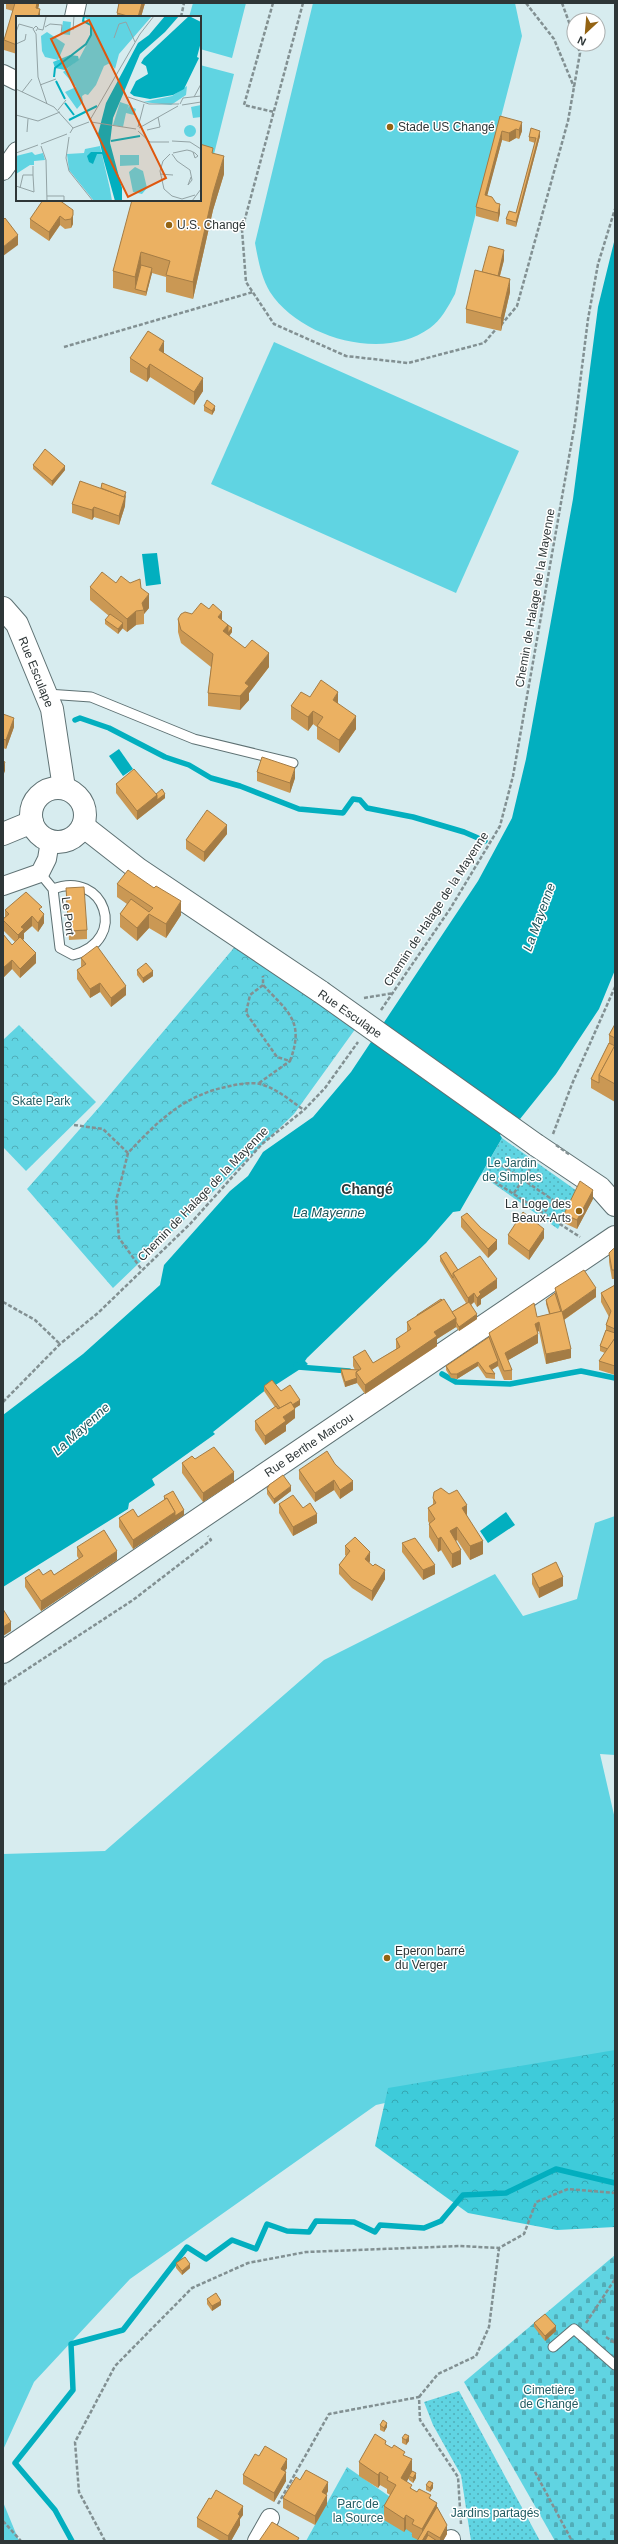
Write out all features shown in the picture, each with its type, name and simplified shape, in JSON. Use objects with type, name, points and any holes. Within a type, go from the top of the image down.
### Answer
[{"type":"street","points":[[74,16],[78,3]]},
{"type":"street","points":[[3,74],[16,80]]},
{"type":"street","points":[[3,170],[16,152]]},
{"type":"street","name":"Rue Esculape","points":[[3,608],[17,624],[47,694],[52,709],[64,788]]},
{"type":"street","points":[[55,788],[64,788],[72,791],[82,803],[85,810],[83,826],[76,835],[66,841],[50,841],[42,837],[32,822],[32,808],[38,796],[55,788]]},
{"type":"street","points":[[3,834],[32,822]]},
{"type":"street","name":"Rue Esculape","points":[[83,826],[138,868],[268,958],[321,992],[600,1188],[615,1205]]},
{"type":"street","points":[[3,886],[40,873],[47,859],[50,841]]},
{"type":"street","points":[[615,1212],[612,1222],[615,1231]]},
{"type":"street","name":"Rue Berthe Marcou","points":[[3,1652],[607,1243]]},
{"type":"street","points":[[256,2541],[270,2518]]},
{"type":"lane","points":[[47,694],[91,697],[194,739],[293,763]]},
{"type":"lane","name":"Le Port","points":[[40,873],[53,889],[60,948],[73,955],[86,952],[100,940],[106,920],[99,898],[86,888],[63,885],[53,889]]},
{"type":"lane","points":[[553,2347],[574,2330],[615,2365]]},
{"type":"path","points":[[181,16],[184,3]]},
{"type":"path","points":[[273,3],[244,105],[274,112]]},
{"type":"path","points":[[303,3],[242,230],[246,282],[274,324],[346,356],[408,363],[484,343],[517,306],[568,120],[580,52]]},
{"type":"path","points":[[526,3],[554,39],[574,87]]},
{"type":"path","points":[[562,3],[566,14]]},
{"type":"path","name":"Chemin de Halage de la Mayenne","points":[[380,1012],[450,909],[500,826],[513,776],[574,430],[588,319],[598,264],[615,209]]},
{"type":"path","points":[[64,347],[253,292]]},
{"type":"path","points":[[259,1084],[290,1061],[297,1034],[294,1019],[263,985],[263,969],[268,958]]},
{"type":"path","points":[[263,985],[250,995],[246,1014],[276,1057],[290,1061]]},
{"type":"path","points":[[514,1193],[541,1148],[572,1084],[615,987]]},
{"type":"path","points":[[360,998],[394,993]]},
{"type":"path","name":"Chemin de Halage de la Mayenne","points":[[3,1402],[60,1344],[98,1313],[199,1214],[262,1144],[304,1110],[325,1088],[362,1037]]},
{"type":"path","points":[[142,1270],[119,1238],[116,1201],[128,1153],[157,1122],[181,1103],[211,1089],[240,1084],[259,1084],[283,1093],[304,1110]]},
{"type":"path","points":[[74,1125],[103,1129],[128,1153]]},
{"type":"path","points":[[497,1162],[553,1200],[544,1213]]},
{"type":"path","points":[[489,1178],[544,1213],[607,1243]]},
{"type":"path","points":[[3,1302],[35,1320],[60,1344]]},
{"type":"path","points":[[3,1685],[133,1600],[194,1555],[211,1540],[197,1521]]},
{"type":"path","points":[[105,2541],[79,2492],[74,2442],[115,2366],[192,2288],[248,2263],[306,2252],[460,2246],[499,2248],[524,2234],[536,2202],[568,2189],[615,2193]]},
{"type":"path","points":[[270,2518],[329,2414],[419,2397],[438,2374],[476,2356],[489,2327],[499,2248]]},
{"type":"path","points":[[578,2333],[615,2281]]},
{"type":"path","points":[[419,2397],[420,2420],[458,2477],[461,2532],[451,2540]]},
{"type":"path","points":[[534,2472],[572,2541]]},
{"type":"path","points":[[3,2521],[21,2541]]},
{"type":"green space","points":[[193,3],[246,3],[232,58],[201,49],[201,16],[189,16]]},
{"type":"green space","name":"Stade US Changé","points":[[313,3],[515,3],[522,36],[455,294],[444,313],[434,325],[411,338],[389,343],[367,344],[344,340],[321,333],[301,322],[284,308],[270,292],[260,268],[255,243]]},
{"type":"green space","points":[[201,65],[234,74],[214,154],[201,150]]},
{"type":"green space","points":[[274,342],[519,451],[456,593],[211,484]]},
{"type":"green space","points":[[238,943],[356,1028],[294,1114],[113,1288],[27,1189],[102,1104]]},
{"type":"green space","name":"Skate Park","points":[[19,1025],[96,1102],[26,1171],[3,1147],[3,1040]]},
{"type":"green space","name":"Le Jardin de Simples","points":[[502,1138],[577,1191],[558,1229],[481,1175]]},
{"type":"green space","points":[[615,1516],[615,1755],[600,1754],[615,1819],[615,2051],[376,2105],[130,2279],[34,2382],[3,2450],[3,1854],[105,1851],[324,1660],[495,1574],[523,1616],[577,1599],[595,1523]]},
{"type":"green space","points":[[615,2050],[615,2227],[557,2230],[468,2213],[375,2146],[388,2088]]},
{"type":"green space","name":"Cimetière de Changé","points":[[615,2255],[615,2541],[555,2541],[464,2382]]},
{"type":"green space","name":"Jardins partagés","points":[[459,2391],[540,2541],[471,2541],[461,2475],[433,2425],[424,2402]]},
{"type":"green space","name":"Parc de la Source","points":[[347,2467],[451,2539],[450,2541],[306,2541]]},
{"type":"green space","points":[[3,2502],[19,2541],[3,2541]]},
{"type":"water","name":"La Mayenne","points":[[615,238],[615,970],[599,1009],[556,1074],[520,1119],[514,1116],[500,1135],[502,1138],[460,1211],[453,1212],[426,1243],[307,1358],[305,1361],[308,1364],[274,1386],[272,1385],[213,1432],[215,1434],[152,1479],[155,1485],[129,1503],[128,1509],[3,1587],[3,1415],[83,1354],[160,1285],[164,1265],[230,1191],[248,1176],[263,1152],[313,1117],[351,1072],[478,881],[512,818],[526,759],[573,499],[598,307]]},
{"type":"water","points":[[157,553],[161,584],[146,586],[142,554]]},
{"type":"water","points":[[119,749],[133,769],[123,776],[109,756]]},
{"type":"water","points":[[506,1512],[515,1525],[488,1543],[480,1531]]},
{"type":"building","points":[[15,3],[37,3],[36,8],[40,9],[38,16],[16,16],[16,45],[4,40]]},
{"type":"building","points":[[119,3],[142,3],[138,16],[128,16],[117,13]]},
{"type":"building","points":[[500,116],[522,122],[519,130],[516,129],[509,133],[502,131],[485,195],[492,197],[496,203],[500,204],[498,213],[476,207]]},
{"type":"building","points":[[531,128],[540,131],[516,222],[506,219],[509,211],[516,213],[536,138],[529,137]]},
{"type":"building","name":"U.S. Changé","points":[[201,144],[213,148],[212,153],[224,156],[213,193],[193,282],[166,275],[170,261],[141,252],[135,277],[113,271],[132,201],[201,201]]},
{"type":"building","points":[[42,201],[60,201],[73,210],[71,219],[65,220],[60,216],[49,232],[30,219]]},
{"type":"building","points":[[5,218],[18,235],[3,247],[3,220]]},
{"type":"building","points":[[489,246],[504,250],[498,276],[482,272]]},
{"type":"building","points":[[141,265],[152,268],[146,292],[135,289]]},
{"type":"building","points":[[475,270],[510,279],[501,318],[466,309]]},
{"type":"building","points":[[148,331],[164,341],[159,350],[203,378],[194,392],[150,364],[147,369],[130,358]]},
{"type":"building","points":[[207,400],[215,406],[212,411],[204,406]]},
{"type":"building","points":[[45,449],[65,466],[52,481],[33,465]]},
{"type":"building","points":[[80,481],[125,497],[119,516],[94,507],[92,510],[72,504]]},
{"type":"building","points":[[102,483],[126,492],[124,497],[101,488]]},
{"type":"building","points":[[102,572],[116,583],[121,576],[130,583],[140,579],[141,588],[149,594],[142,603],[144,610],[136,611],[127,619],[90,587]]},
{"type":"building","points":[[201,603],[209,609],[213,604],[222,612],[218,617],[228,625],[223,631],[245,648],[252,640],[269,653],[245,683],[249,686],[240,696],[208,693],[213,654],[181,630],[178,619],[181,614],[185,612],[192,614]]},
{"type":"building","points":[[110,614],[123,623],[118,629],[105,620]]},
{"type":"building","points":[[228,625],[232,628],[228,633]]},
{"type":"building","points":[[321,680],[338,692],[333,700],[356,716],[339,740],[317,726],[323,717],[313,711],[308,717],[291,706],[301,692],[310,697]]},
{"type":"building","points":[[3,714],[14,718],[6,740],[3,739]]},
{"type":"building","points":[[262,757],[295,768],[290,783],[257,772]]},
{"type":"building","points":[[134,769],[157,795],[137,811],[116,784]]},
{"type":"building","points":[[162,789],[165,794],[157,800],[156,794]]},
{"type":"building","points":[[207,810],[227,825],[204,852],[186,840]]},
{"type":"building","points":[[128,870],[154,888],[156,886],[181,901],[166,924],[149,914],[137,928],[120,914],[131,899],[149,912],[153,908],[117,884]]},
{"type":"building","points":[[84,887],[87,930],[69,931],[66,888]]},
{"type":"building","points":[[26,892],[42,907],[39,909],[44,914],[38,923],[32,916],[21,927],[24,929],[18,935],[3,919],[9,914],[5,910]]},
{"type":"building","points":[[3,934],[12,945],[20,937],[36,953],[20,969],[12,960],[3,968]]},
{"type":"building","points":[[97,946],[126,986],[111,998],[100,983],[90,989],[77,970],[86,964],[81,958]]},
{"type":"building","points":[[146,963],[153,971],[143,978],[137,970]]},
{"type":"building","points":[[615,1024],[615,1038],[609,1035]]},
{"type":"building","points":[[609,1043],[615,1046],[599,1075],[599,1083],[591,1079]]},
{"type":"building","points":[[615,1045],[615,1084],[599,1075]]},
{"type":"building","points":[[580,1181],[593,1190],[577,1220],[564,1214]]},
{"type":"building","points":[[523,1212],[544,1229],[529,1251],[508,1235]]},
{"type":"building","points":[[467,1213],[481,1228],[497,1240],[488,1249],[461,1217]]},
{"type":"building","points":[[615,1248],[615,1270],[612,1270],[609,1253]]},
{"type":"building","points":[[446,1252],[458,1270],[453,1273],[453,1278],[440,1256]]},
{"type":"building","points":[[480,1256],[497,1279],[479,1292],[481,1294],[477,1298],[474,1293],[468,1298],[453,1273]]},
{"type":"building","points":[[584,1270],[596,1288],[562,1312],[555,1288]]},
{"type":"building","points":[[615,1285],[615,1329],[606,1325],[611,1311],[601,1293]]},
{"type":"building","points":[[555,1293],[561,1312],[550,1314],[546,1300]]},
{"type":"building","points":[[441,1299],[442,1300],[417,1316],[417,1315]]},
{"type":"building","points":[[444,1299],[456,1318],[434,1332],[437,1336],[365,1385],[356,1372],[361,1369],[353,1357],[365,1350],[373,1363],[400,1347],[396,1339],[411,1329],[407,1322]]},
{"type":"building","points":[[469,1302],[477,1314],[459,1327],[452,1312]]},
{"type":"building","points":[[534,1303],[537,1317],[562,1311],[571,1349],[546,1354],[539,1322],[535,1324],[538,1334],[505,1353],[512,1370],[504,1371],[489,1333]]},
{"type":"building","points":[[606,1330],[615,1333],[615,1338],[608,1349],[600,1346]]},
{"type":"building","points":[[489,1337],[498,1361],[489,1366],[495,1374],[486,1373],[478,1362],[457,1374],[451,1374],[446,1366]]},
{"type":"building","points":[[615,1338],[615,1366],[599,1361]]},
{"type":"building","points":[[341,1369],[359,1370],[356,1372],[357,1378],[345,1382]]},
{"type":"building","points":[[272,1380],[281,1391],[290,1385],[300,1400],[292,1405],[291,1402],[280,1408],[264,1386]]},
{"type":"building","points":[[291,1402],[295,1409],[283,1417],[286,1421],[265,1436],[255,1421],[276,1406],[278,1409]]},
{"type":"building","points":[[214,1447],[234,1472],[203,1493],[182,1463],[192,1456],[195,1459]]},
{"type":"building","points":[[327,1451],[335,1464],[353,1481],[340,1490],[334,1480],[315,1493],[299,1470]]},
{"type":"building","points":[[283,1475],[291,1486],[274,1499],[267,1489],[269,1485]]},
{"type":"building","points":[[441,1488],[449,1494],[457,1490],[467,1505],[462,1508],[483,1541],[470,1546],[457,1527],[450,1531],[461,1550],[452,1554],[441,1537],[438,1539],[429,1524],[435,1519],[428,1508],[436,1503],[433,1498],[434,1492]]},
{"type":"building","points":[[173,1491],[184,1510],[175,1516],[175,1512],[167,1498],[165,1499],[164,1496]]},
{"type":"building","points":[[293,1495],[303,1508],[310,1503],[317,1514],[293,1527],[279,1504]]},
{"type":"building","points":[[167,1498],[175,1512],[133,1540],[119,1518],[133,1509],[138,1517]]},
{"type":"building","points":[[104,1530],[117,1551],[41,1601],[25,1578],[39,1569],[43,1575],[51,1570],[54,1575],[83,1556],[77,1547]]},
{"type":"building","points":[[355,1537],[370,1552],[365,1559],[373,1566],[375,1564],[385,1570],[372,1591],[352,1579],[339,1565],[350,1551],[345,1546]]},
{"type":"building","points":[[415,1538],[435,1565],[423,1570],[402,1543]]},
{"type":"building","points":[[556,1562],[563,1577],[539,1588],[532,1574]]},
{"type":"building","points":[[3,1609],[11,1622],[3,1627]]},
{"type":"building","points":[[185,2257],[190,2264],[182,2271],[176,2263]]},
{"type":"building","points":[[216,2293],[221,2301],[212,2306],[207,2299]]},
{"type":"building","points":[[545,2314],[556,2326],[545,2336],[534,2323]]},
{"type":"building","points":[[383,2420],[387,2423],[384,2428],[380,2425]]},
{"type":"building","points":[[375,2434],[386,2441],[385,2444],[392,2448],[394,2445],[405,2452],[403,2455],[412,2459],[401,2478],[412,2485],[410,2488],[417,2492],[419,2489],[431,2495],[429,2498],[437,2503],[422,2529],[412,2524],[414,2520],[406,2515],[404,2519],[384,2506],[396,2485],[387,2480],[388,2477],[380,2472],[378,2475],[359,2462]]},
{"type":"building","points":[[405,2434],[409,2436],[406,2440],[402,2438]]},
{"type":"building","points":[[265,2446],[287,2459],[281,2469],[286,2472],[274,2493],[243,2475],[255,2454],[259,2456]]},
{"type":"building","points":[[306,2470],[328,2482],[322,2492],[327,2495],[315,2516],[283,2498],[296,2477],[300,2480]]},
{"type":"building","points":[[412,2471],[416,2473],[413,2478],[409,2476]]},
{"type":"building","points":[[429,2481],[433,2483],[430,2488],[426,2485]]},
{"type":"building","points":[[216,2490],[243,2506],[238,2514],[240,2516],[228,2536],[197,2518],[209,2498],[211,2499]]},
{"type":"building","points":[[437,2507],[447,2525],[440,2538],[428,2531],[422,2541],[417,2541]]},
{"type":"building","points":[[272,2522],[299,2538],[297,2541],[259,2541]]},
{"type":"building","points":[[428,2535],[437,2541],[425,2541]]},
{"type":"waterway","points":[[75,720],[80,718],[109,728],[165,757],[189,765],[211,778],[240,786],[299,809],[343,813],[353,799],[360,800],[367,808],[413,817],[464,832],[485,841]]},
{"type":"waterway","points":[[296,1365],[298,1367],[349,1371]]},
{"type":"waterway","points":[[442,1374],[456,1382],[510,1384],[581,1371],[615,1378]]},
{"type":"waterway","points":[[72,2541],[55,2510],[15,2463],[73,2390],[71,2344],[123,2330],[187,2247],[206,2259],[232,2240],[256,2249],[267,2224],[287,2231],[309,2232],[316,2221],[354,2222],[375,2232],[380,2225],[424,2228],[441,2221],[463,2195],[506,2193],[556,2169],[615,2183]]},
{"type":"place","name":"Stade US Changé","points":[[390,127]]},
{"type":"place","name":"U.S. Changé","points":[[169,225]]},
{"type":"place","name":"La Loge des Beaux-Arts","points":[[579,1211]]},
{"type":"place","name":"Eperon barré du Verger","points":[[387,1958]]},
{"type":"district","name":"Changé","points":[[367,1189]]}]
